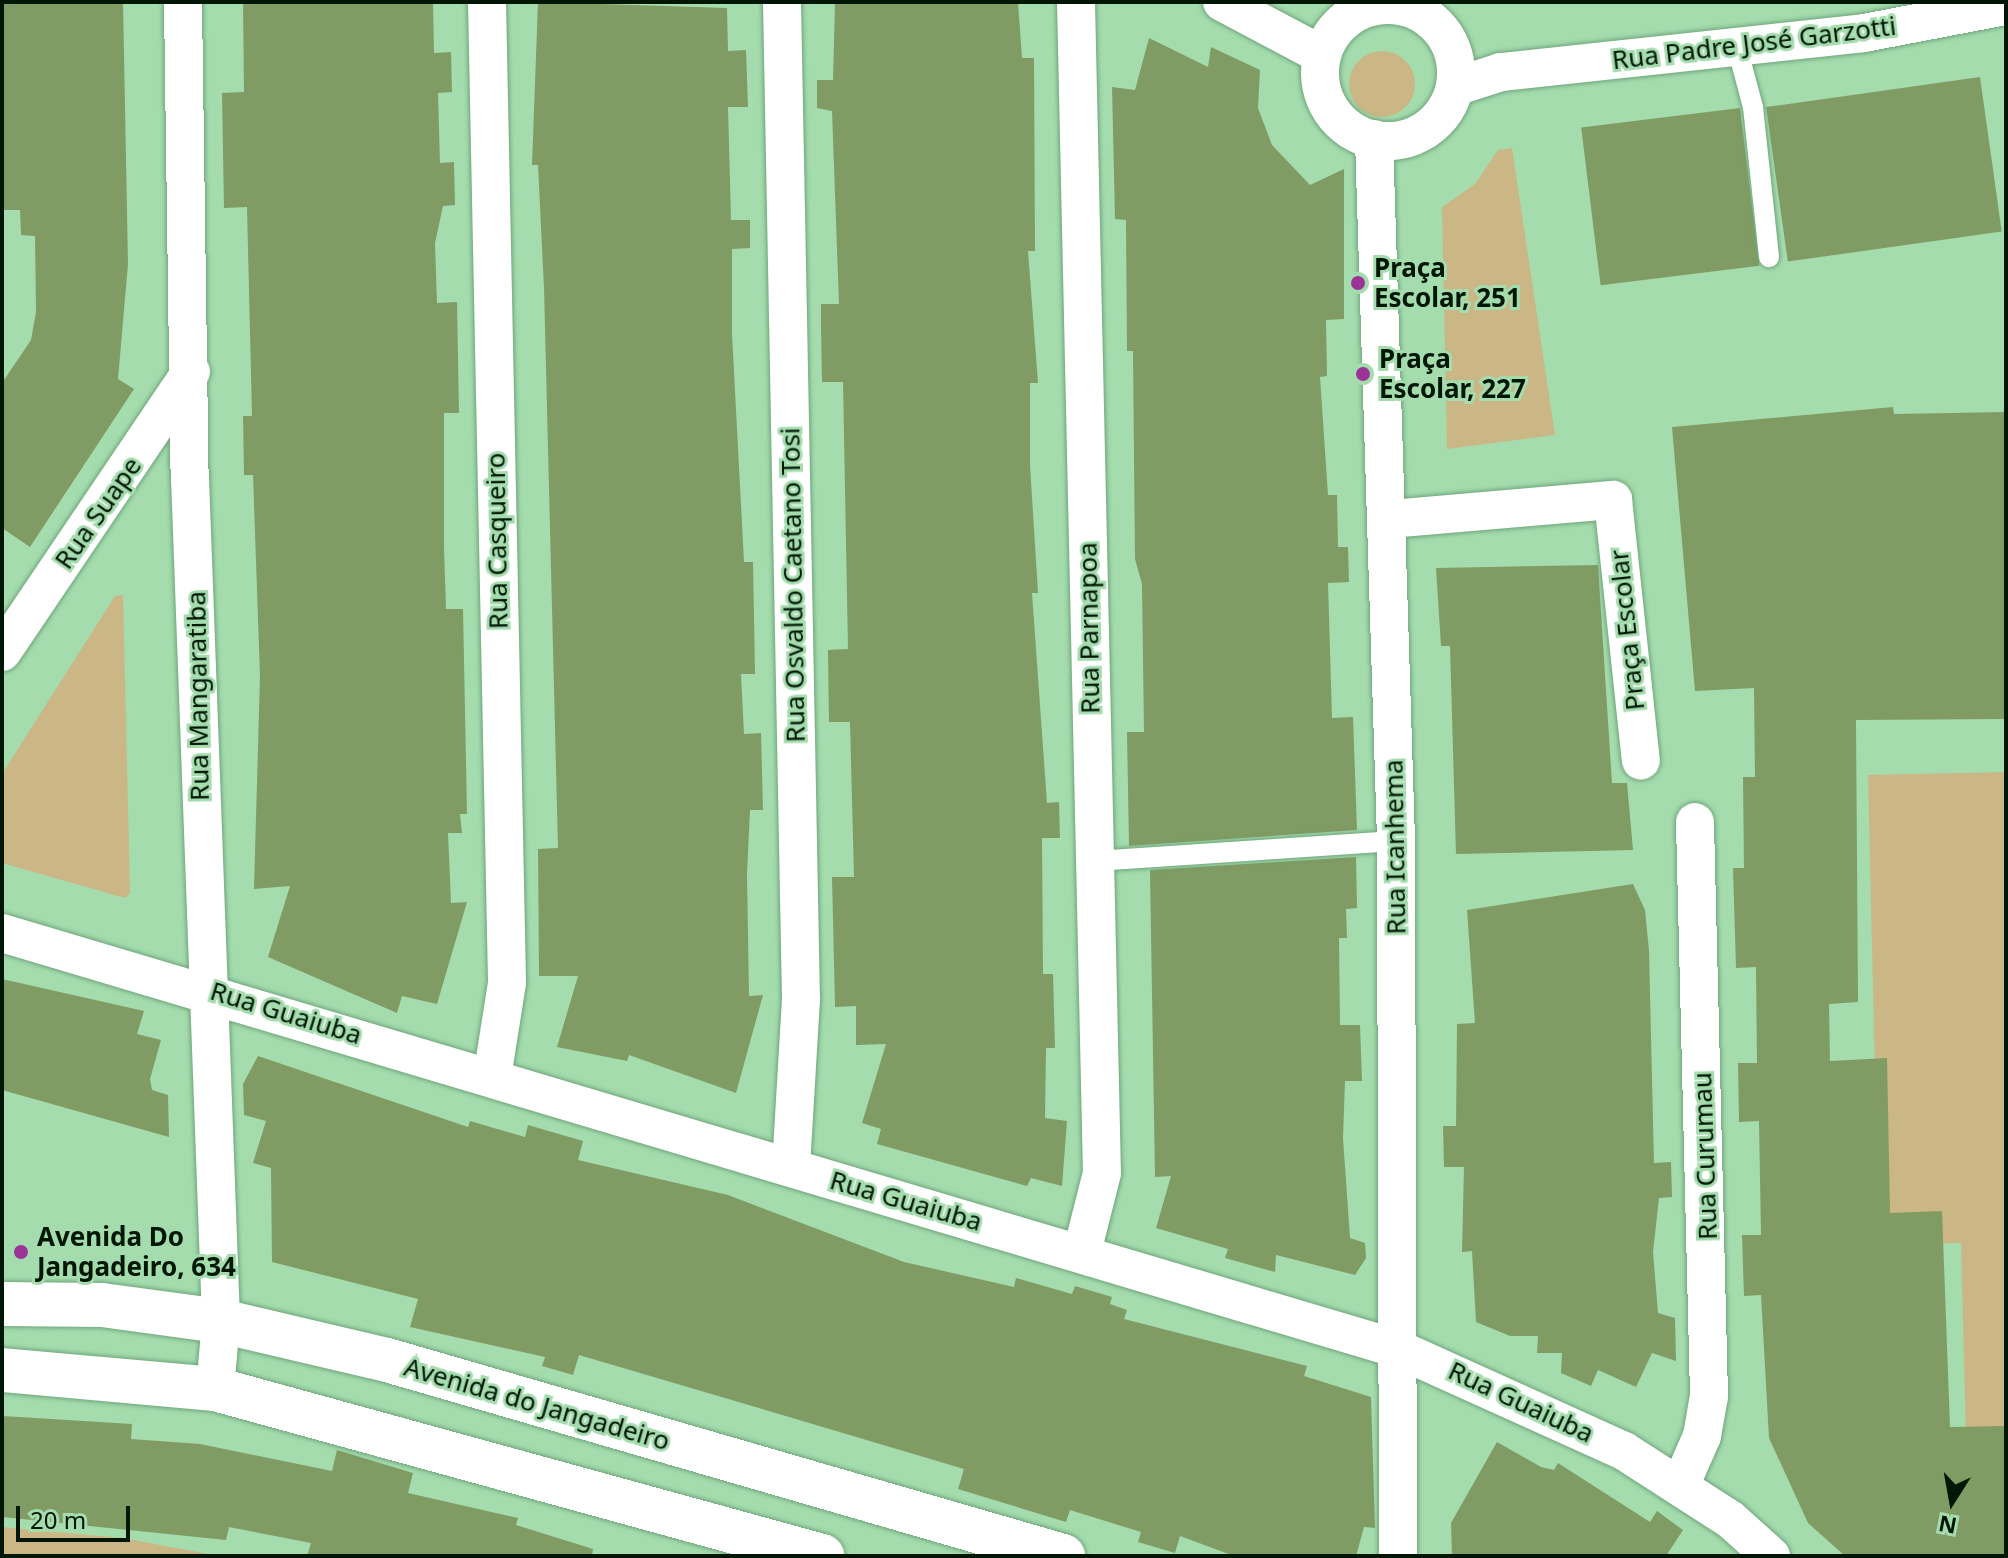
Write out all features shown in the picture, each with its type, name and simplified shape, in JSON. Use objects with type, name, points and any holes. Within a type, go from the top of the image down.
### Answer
[{"type":"street","name":"Rua Mangaratiba","points":[[183,2],[205,988],[221,1321],[215,1389]]},
{"type":"street","name":"Rua Casqueiro","points":[[487,2],[507,983],[492,1078]]},
{"type":"street","name":"Rua Osvaldo Caetano Tosi","points":[[782,2],[801,999],[791,1167]]},
{"type":"street","name":"Rua Parnapoa","points":[[1076,2],[1102,1173],[1082,1252]]},
{"type":"street","points":[[1222,2],[1286,33],[1329,42],[1378,4],[1420,13],[1450,44],[1501,72]]},
{"type":"street","name":"Rua Padre José Garzotti","points":[[1455,87],[1501,72],[1737,47],[2006,6]]},
{"type":"street","points":[[1329,42],[1330,108],[1374,139],[1416,135],[1448,107],[1455,87],[1450,44]]},
{"type":"street","name":"Rua Icanhema","points":[[1374,139],[1390,519],[1396,841],[1398,1556]]},
{"type":"street","name":"Rua Suape","points":[[2,652],[191,372]]},
{"type":"street","name":"Praça Escolar","points":[[1390,519],[1613,500],[1641,760]]},
{"type":"street","name":"Rua Curumau","points":[[1681,1484],[1702,1436],[1709,1396],[1695,822]]},
{"type":"street","name":"Rua Guaiuba","points":[[2,933],[205,988],[492,1078],[1398,1349],[1545,1409],[1681,1484],[1771,1556]]},
{"type":"street","name":"Avenida do Jangadeiro","points":[[2,1304],[102,1305],[221,1321],[387,1360],[1063,1556]]},
{"type":"street","points":[[2,1370],[215,1389],[822,1556]]},
{"type":"lane","points":[[1737,47],[1753,107],[1769,257]]},
{"type":"lane","points":[[1094,861],[1396,841]]},
{"type":"shaded area","points":[[1375,51],[1389,51],[1401,56],[1410,65],[1415,84],[1413,97],[1406,108],[1389,117],[1375,117],[1363,112],[1354,103],[1349,91],[1349,77],[1354,65],[1363,56]]},
{"type":"shaded area","points":[[1512,148],[1555,435],[1447,449],[1442,207],[1475,184],[1498,150]]},
{"type":"shaded area","points":[[123,595],[130,893],[125,898],[2,863],[2,774],[115,596]]},
{"type":"shaded area","points":[[2006,772],[2006,1475],[1967,1476],[1961,1243],[1879,1244],[1868,775]]},
{"type":"shaded area","points":[[2,1527],[123,1538],[219,1556],[2,1556]]},
{"type":"building","points":[[2,2],[123,2],[128,264],[118,379],[134,389],[30,547],[2,528],[2,383],[31,340],[36,312],[35,236],[21,235],[20,210],[2,210]]},
{"type":"building","points":[[243,2],[433,2],[434,53],[451,52],[452,92],[438,93],[440,163],[454,162],[455,205],[443,206],[435,243],[437,303],[457,302],[459,413],[444,413],[444,548],[446,609],[463,609],[467,814],[460,814],[462,833],[448,833],[451,903],[467,902],[437,1004],[402,996],[397,1013],[268,957],[290,886],[254,889],[260,676],[253,475],[244,475],[243,416],[252,416],[247,207],[224,208],[222,93],[244,92]]},
{"type":"building","points":[[538,2],[727,8],[728,51],[746,50],[748,107],[728,107],[731,220],[750,220],[750,248],[732,249],[732,334],[744,562],[753,562],[755,674],[741,674],[744,734],[761,733],[763,810],[750,810],[747,874],[749,996],[763,995],[736,1093],[629,1055],[627,1061],[557,1047],[578,976],[539,976],[538,849],[558,848],[544,288],[538,165],[532,165]]},
{"type":"building","points":[[835,2],[1018,2],[1022,58],[1034,58],[1035,251],[1028,251],[1038,383],[1030,383],[1030,465],[1038,593],[1032,593],[1047,803],[1059,802],[1060,838],[1042,838],[1043,974],[1053,974],[1055,1048],[1046,1048],[1045,1118],[1067,1121],[1062,1186],[1031,1178],[1027,1186],[877,1144],[881,1129],[862,1123],[886,1044],[856,1045],[856,1006],[835,1007],[832,877],[854,877],[850,722],[829,722],[828,650],[848,649],[843,382],[822,382],[821,304],[839,304],[832,111],[817,108],[817,80],[833,80]]},
{"type":"building","points":[[1149,38],[1208,67],[1211,47],[1260,70],[1258,108],[1272,145],[1310,185],[1344,169],[1344,319],[1326,320],[1327,376],[1320,377],[1328,495],[1337,495],[1338,547],[1348,547],[1349,582],[1328,583],[1332,718],[1353,717],[1357,830],[1129,846],[1127,732],[1144,732],[1142,584],[1135,559],[1133,351],[1127,351],[1126,220],[1115,219],[1112,87],[1135,90]]},
{"type":"building","points":[[1980,77],[2002,231],[1788,262],[1766,107]]},
{"type":"building","points":[[1740,108],[1759,266],[1601,285],[1581,127]]},
{"type":"building","points":[[1893,407],[1894,414],[2006,412],[2006,719],[1856,720],[1858,1002],[1829,1004],[1830,1061],[1887,1058],[1890,1213],[1942,1211],[1950,1427],[2006,1426],[2006,1556],[1845,1556],[1808,1523],[1769,1438],[1761,1295],[1744,1296],[1742,1235],[1761,1235],[1759,1121],[1739,1122],[1738,1063],[1757,1063],[1756,967],[1736,968],[1733,868],[1744,868],[1743,777],[1755,777],[1754,688],[1695,691],[1672,427]]},
{"type":"building","points":[[1598,565],[1612,783],[1627,783],[1633,850],[1456,854],[1450,646],[1441,646],[1436,568]]},
{"type":"building","points":[[1356,857],[1357,908],[1346,909],[1347,938],[1339,938],[1340,1025],[1360,1025],[1362,1081],[1345,1081],[1343,1138],[1350,1238],[1365,1243],[1366,1258],[1355,1275],[1276,1255],[1275,1272],[1225,1258],[1228,1249],[1156,1228],[1171,1176],[1155,1177],[1150,870]]},
{"type":"building","points":[[1633,884],[1645,910],[1649,951],[1654,1163],[1671,1162],[1672,1197],[1659,1198],[1653,1252],[1658,1313],[1675,1318],[1676,1361],[1652,1353],[1636,1387],[1598,1370],[1591,1386],[1561,1373],[1562,1353],[1537,1353],[1538,1336],[1510,1336],[1476,1322],[1472,1251],[1462,1252],[1464,1167],[1444,1167],[1443,1126],[1456,1126],[1457,1024],[1475,1023],[1467,910]]},
{"type":"building","points":[[2,979],[144,1011],[137,1034],[161,1040],[150,1079],[152,1090],[168,1095],[169,1137],[2,1090]]},
{"type":"building","points":[[258,1056],[468,1127],[470,1121],[525,1137],[528,1125],[583,1141],[578,1160],[728,1195],[904,1262],[1014,1287],[1016,1278],[1072,1294],[1075,1286],[1112,1297],[1110,1304],[1127,1310],[1124,1319],[1307,1366],[1304,1376],[1371,1397],[1375,1528],[1364,1527],[1356,1556],[1234,1556],[1180,1536],[1175,1553],[1138,1542],[1141,1532],[1070,1510],[1066,1522],[958,1489],[964,1469],[789,1417],[579,1355],[573,1375],[542,1366],[545,1357],[410,1327],[418,1299],[272,1262],[271,1168],[253,1163],[266,1121],[244,1115],[243,1084]]},
{"type":"building","points":[[2,1416],[132,1424],[131,1439],[200,1444],[332,1471],[337,1450],[413,1473],[408,1493],[518,1518],[516,1525],[593,1549],[592,1556],[307,1556],[311,1543],[229,1527],[226,1540],[2,1517]]},
{"type":"building","points":[[1497,1442],[1541,1467],[1554,1470],[1558,1463],[1650,1522],[1657,1511],[1683,1530],[1666,1556],[1452,1556],[1451,1523]]},
{"type":"place","name":"Praça Escolar, 251","points":[[1358,283]]},
{"type":"place","name":"Praça Escolar, 227","points":[[1363,374]]},
{"type":"place","name":"Avenida Do Jangadeiro, 634","points":[[21,1252]]}]
